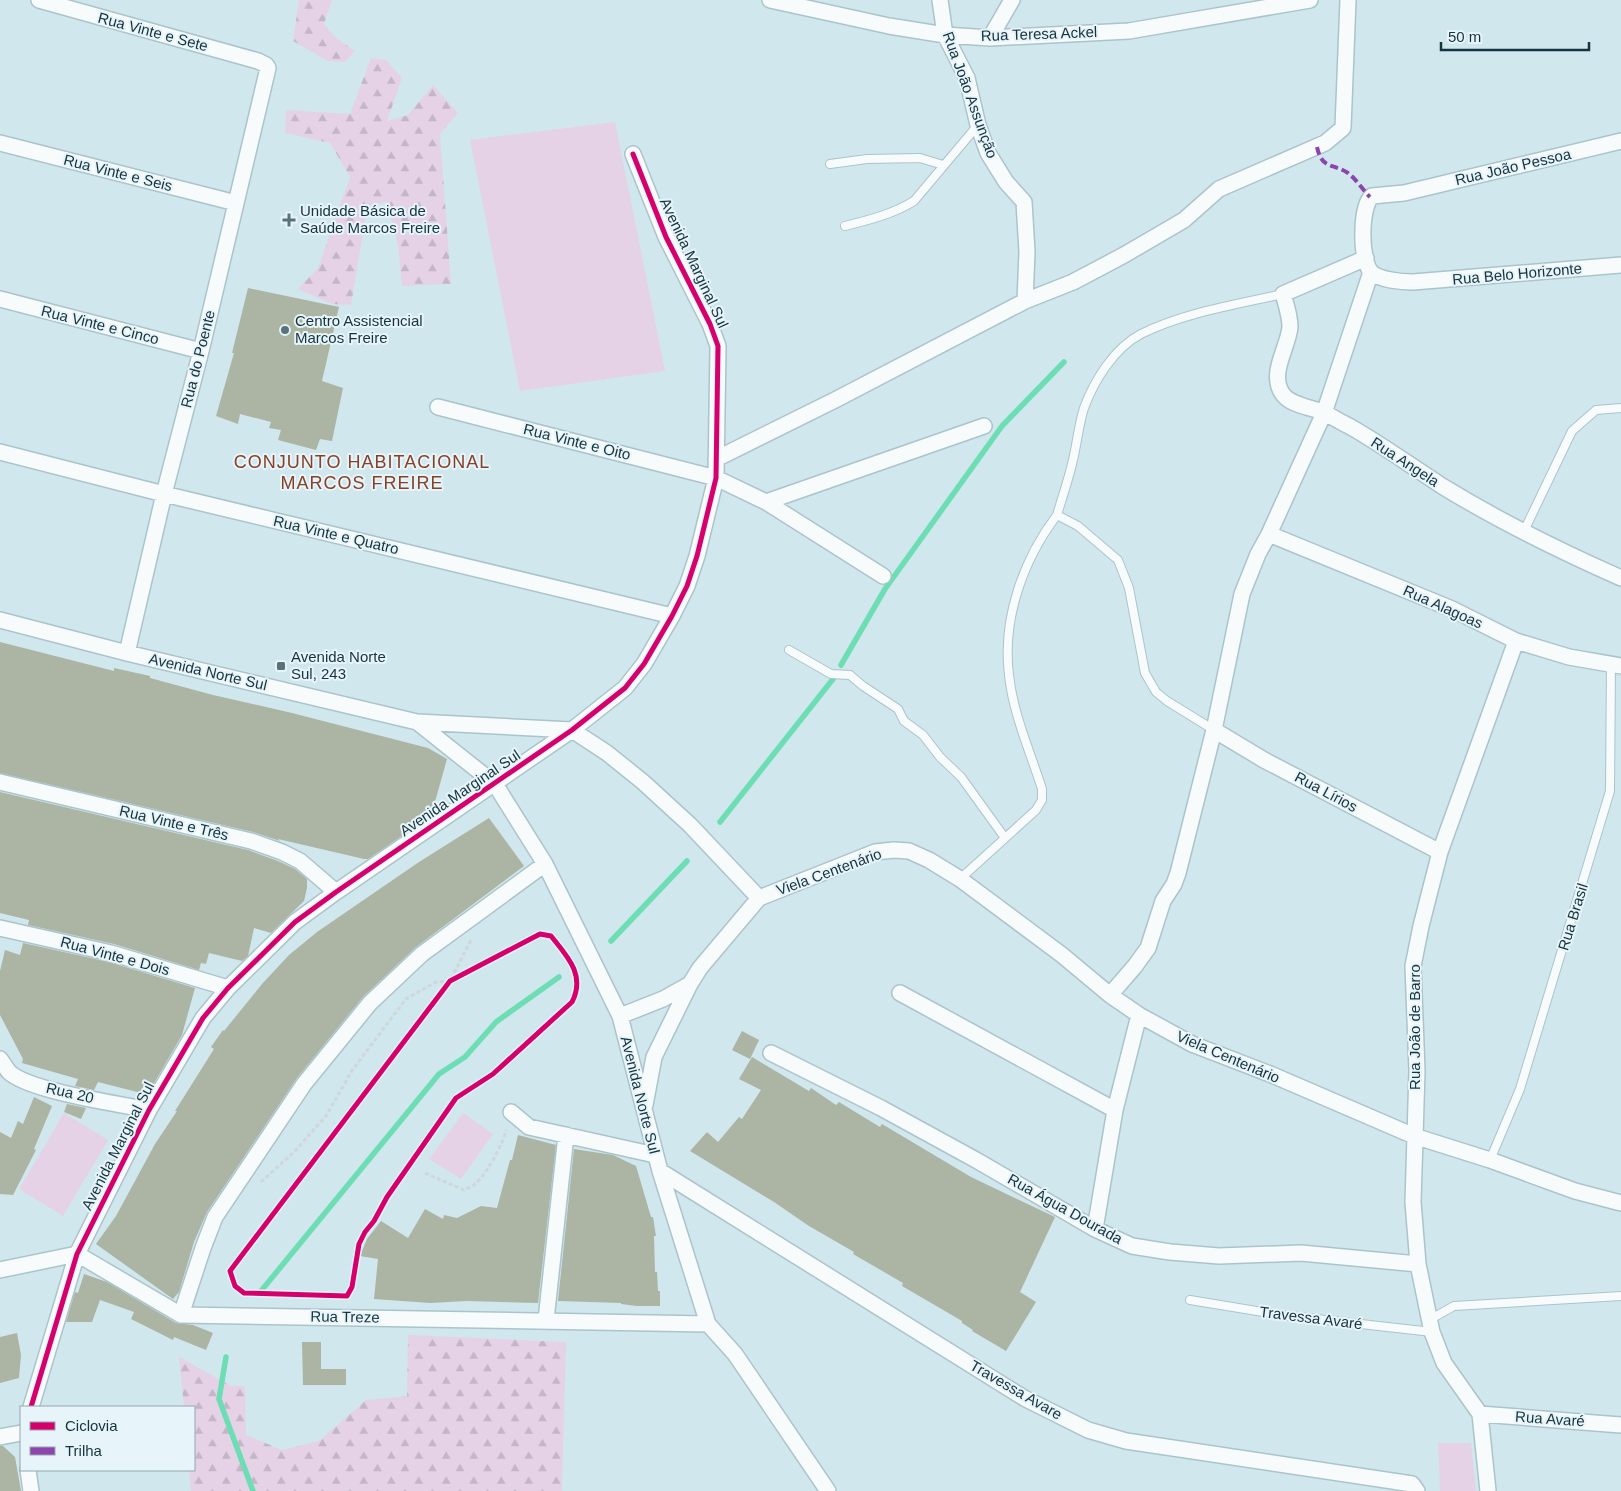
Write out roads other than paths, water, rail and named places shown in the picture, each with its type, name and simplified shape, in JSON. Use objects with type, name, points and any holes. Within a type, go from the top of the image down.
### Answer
[{"type":"street","name":"Rua Vinte e Sete","points":[[39,0],[258,61],[266,65]]},
{"type":"street","name":"Rua Teresa Ackel","points":[[770,0],[889,26],[946,35],[990,38],[1129,31],[1310,0]]},
{"type":"street","name":"Rua João Assunção","points":[[940,0],[946,35],[967,78],[978,125],[988,153],[1006,182],[1024,202],[1027,252],[1025,301]]},
{"type":"street","points":[[990,38],[1012,0]]},
{"type":"street","points":[[716,459],[835,400],[1025,301],[1073,282],[1124,255],[1184,220],[1219,189],[1325,143],[1343,128],[1348,0]]},
{"type":"street","name":"Rua do Poente","points":[[127,653],[268,71],[266,65]]},
{"type":"street","name":"Rua João Pessoa","points":[[1369,265],[1363,242],[1363,227],[1368,199],[1372,196],[1404,192],[1621,141]]},
{"type":"street","name":"Rua Vinte e Seis","points":[[0,143],[236,203]]},
{"type":"street","name":"Avenida Marginal Sul","points":[[31,1406],[77,1254],[149,1110],[203,1018],[228,988],[295,922],[572,730],[625,688],[644,664],[687,586],[697,556],[716,478],[718,346],[710,324],[666,237],[633,154]]},
{"type":"street","points":[[1283,294],[1369,265]]},
{"type":"street","points":[[1110,995],[1148,948],[1163,901],[1174,884],[1214,730],[1242,594],[1258,554],[1324,413],[1369,265]]},
{"type":"street","name":"Rua Belo Horizonte","points":[[1369,265],[1380,276],[1396,281],[1413,282],[1621,265]]},
{"type":"street","name":"Rua Angela","points":[[1283,294],[1290,326],[1288,340],[1278,368],[1280,389],[1288,400],[1324,413],[1371,438],[1442,486],[1569,555],[1621,578]]},
{"type":"street","name":"Rua Vinte e Cinco","points":[[0,299],[201,351]]},
{"type":"street","name":"Rua Vinte e Oito","points":[[438,407],[716,478],[766,502],[883,576]]},
{"type":"street","points":[[766,502],[984,426]]},
{"type":"street","name":"Rua Vinte e Quatro","points":[[0,452],[164,494],[672,616]]},
{"type":"street","name":"Rua Alagoas","points":[[1269,534],[1452,609],[1516,641],[1569,657],[1616,665]]},
{"type":"street","name":"Avenida Norte Sul","points":[[0,620],[127,653],[418,722],[572,730]]},
{"type":"street","name":"Rua João de Barro","points":[[1480,1414],[1444,1363],[1430,1326],[1418,1264],[1413,1202],[1416,1071],[1413,966],[1440,852],[1516,641]]},
{"type":"street","name":"Avenida Norte Sul","points":[[418,722],[495,784],[545,864],[620,1016],[655,1154],[708,1324],[735,1354],[828,1491]]},
{"type":"street","points":[[572,730],[607,753],[643,782],[690,825],[759,898],[706,960],[690,984],[654,1057],[644,1111]]},
{"type":"street","name":"Rua Lírios","points":[[1214,730],[1264,760],[1440,852]]},
{"type":"street","name":"Rua Vinte e Três","points":[[0,782],[251,841],[282,852],[300,861],[336,892]]},
{"type":"street","name":"Viela Centenário","points":[[759,898],[875,852],[909,852],[929,860],[960,879],[1062,955],[1110,995],[1139,1015],[1192,1044],[1270,1074],[1414,1136],[1490,1160],[1575,1191],[1621,1203]]},
{"type":"street","points":[[181,1315],[215,1217],[304,1084],[370,1004],[422,954],[545,864]]},
{"type":"street","name":"Rua Vinte e Dois","points":[[0,928],[112,953],[228,988]]},
{"type":"street","points":[[620,1016],[663,999],[690,984]]},
{"type":"street","points":[[900,993],[1115,1110]]},
{"type":"street","points":[[1095,1229],[1115,1110],[1139,1015]]},
{"type":"street","name":"Rua Água Dourada","points":[[771,1053],[881,1108],[1095,1229],[1132,1246],[1170,1252],[1219,1256],[1301,1254],[1418,1264]]},
{"type":"street","name":"Rua 20","points":[[0,1059],[10,1072],[28,1082],[57,1091],[149,1110]]},
{"type":"street","points":[[510,1112],[529,1126],[655,1154]]},
{"type":"street","points":[[546,1320],[566,1135]]},
{"type":"street","name":"Travessa Avare","points":[[660,1171],[1024,1398],[1088,1430],[1126,1441],[1412,1484],[1417,1491]]},
{"type":"street","points":[[0,1270],[77,1254]]},
{"type":"street","name":"Rua Treze","points":[[77,1254],[181,1315],[708,1324]]},
{"type":"street","points":[[1480,1414],[1488,1491]]},
{"type":"street","name":"Rua Avaré","points":[[1480,1414],[1621,1424]]},
{"type":"street","points":[[0,1437],[20,1433]]},
{"type":"street","points":[[28,1471],[31,1491]]},
{"type":"lane","points":[[845,226],[886,215],[914,201],[978,125]]},
{"type":"lane","points":[[830,164],[867,159],[920,158],[943,165]]},
{"type":"lane","points":[[960,879],[1036,810],[1042,800],[1042,789],[1016,712],[1009,676],[1007,644],[1014,602],[1029,560],[1044,533],[1057,515],[1072,462],[1078,428],[1096,380],[1117,353],[1139,335],[1173,321],[1283,294]]},
{"type":"lane","points":[[1524,531],[1572,431],[1596,410],[1621,408]]},
{"type":"lane","points":[[1057,515],[1078,526],[1118,560],[1129,588],[1145,673],[1156,692],[1214,730]]},
{"type":"lane","points":[[789,650],[830,674],[850,675],[898,709],[904,721],[923,735],[940,757],[961,777],[1005,838]]},
{"type":"lane","name":"Rua Brasil","points":[[1490,1160],[1520,1089],[1610,790],[1616,665]]},
{"type":"lane","points":[[1430,1326],[1454,1306],[1621,1296]]},
{"type":"lane","name":"Travessa Avaré","points":[[1190,1300],[1280,1315],[1430,1326]]},
{"type":"waterway","points":[[841,665],[885,589],[1002,426],[1064,362]]},
{"type":"waterway","points":[[720,822],[833,679]]},
{"type":"waterway","points":[[611,941],[687,861]]},
{"type":"waterway","points":[[261,1291],[439,1074],[465,1057],[496,1022],[559,977]]},
{"type":"waterway","points":[[226,1357],[219,1399],[253,1491]]},
{"type":"place","name":"Unidade Básica de Saúde Marcos Freire","points":[[289,220]]},
{"type":"place","name":"Centro Assistencial Marcos Freire","points":[[285,330]]},
{"type":"place","name":"Avenida Norte Sul, 243","points":[[281,666]]},
{"type":"district","name":"CONJUNTO HABITACIONAL MARCOS FREIRE","points":[[362,472]]}]
